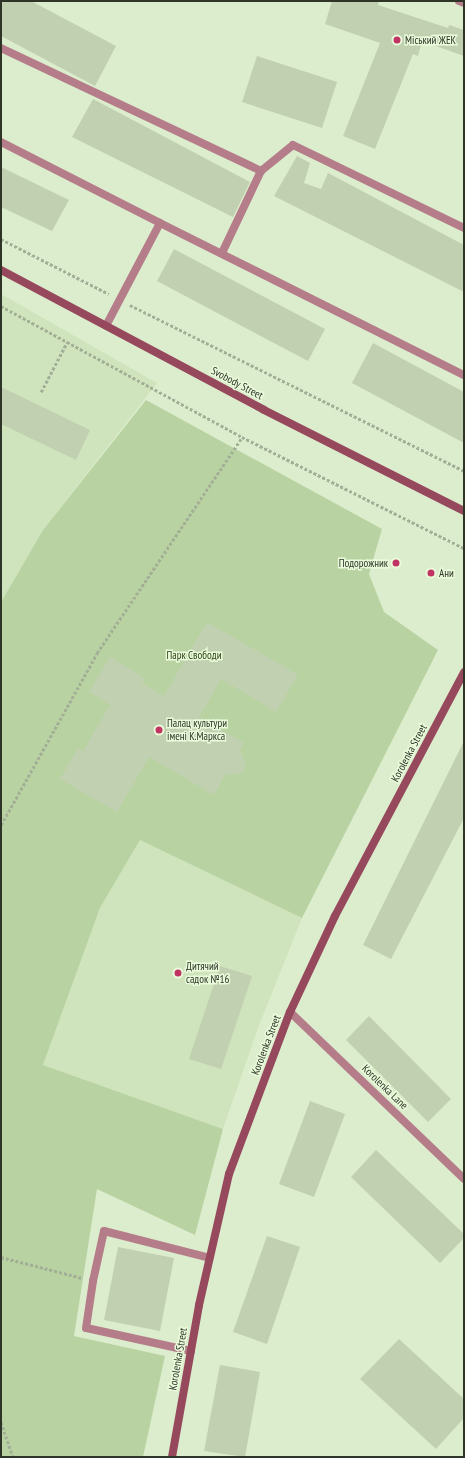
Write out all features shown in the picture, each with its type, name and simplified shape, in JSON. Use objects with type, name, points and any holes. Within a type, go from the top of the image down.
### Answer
[{"type":"main road","name":"Svobody Street","points":[[1,270],[464,511]]},
{"type":"main road","name":"Korolenka Street","points":[[172,1457],[191,1352],[229,1174],[290,1012],[335,916],[464,672]]},
{"type":"street","points":[[459,1],[464,3]]},
{"type":"street","points":[[1,48],[261,171]]},
{"type":"street","points":[[1,142],[160,223],[464,373]]},
{"type":"street","points":[[222,253],[261,171],[293,145],[464,228]]},
{"type":"street","points":[[106,326],[160,223]]},
{"type":"street","name":"Korolenka Lane","points":[[290,1012],[464,1179]]},
{"type":"street","points":[[191,1352],[86,1328],[93,1281],[104,1231],[210,1258]]},
{"type":"path","points":[[1,239],[120,300],[464,471]]},
{"type":"path","points":[[1,306],[242,437],[464,548]]},
{"type":"path","points":[[41,392],[67,342]]},
{"type":"path","points":[[1,825],[97,653],[242,437]]},
{"type":"path","points":[[1,1257],[93,1281]]},
{"type":"path","points":[[1,1422],[13,1457]]},
{"type":"shaded area","points":[[1,294],[157,383],[43,530],[1,602]]},
{"type":"shaded area","name":"Дитячий садок №16","points":[[140,840],[302,918],[258,1028],[223,1129],[43,1065],[100,908]]},
{"type":"green space","name":"Парк Свободи","points":[[146,400],[382,529],[369,574],[384,612],[438,650],[302,918],[140,840],[100,908],[43,1065],[223,1129],[195,1235],[97,1189],[74,1336],[165,1356],[143,1457],[1,1457],[1,602],[43,530]]},
{"type":"building","points":[[1,1],[31,1],[116,46],[95,86],[1,36]]},
{"type":"building","points":[[332,1],[379,1],[378,5],[448,28],[449,25],[464,30],[464,56],[422,41],[418,56],[413,54],[375,149],[343,136],[380,43],[325,24]]},
{"type":"building","points":[[257,56],[337,82],[322,128],[242,102]]},
{"type":"building","points":[[93,99],[250,182],[233,217],[72,137]]},
{"type":"building","points":[[297,156],[310,163],[304,183],[321,189],[328,173],[464,245],[464,292],[274,196]]},
{"type":"building","points":[[1,167],[69,200],[52,231],[1,207]]},
{"type":"building","points":[[174,249],[325,329],[308,361],[157,281]]},
{"type":"building","points":[[373,343],[464,392],[464,443],[352,383]]},
{"type":"building","points":[[1,387],[90,430],[76,460],[1,424]]},
{"type":"building","name":"Палац культури імені К.Маркса","points":[[207,622],[298,675],[276,712],[221,679],[199,717],[244,743],[240,750],[246,766],[242,773],[225,775],[214,795],[149,757],[117,812],[60,779],[78,748],[83,751],[110,705],[89,692],[110,657],[145,678],[142,683],[164,696]]},
{"type":"building","points":[[464,741],[464,818],[391,959],[363,945]]},
{"type":"building","points":[[220,966],[252,976],[221,1069],[189,1059]]},
{"type":"building","points":[[369,1016],[451,1099],[428,1122],[346,1040]]},
{"type":"building","points":[[310,1101],[345,1114],[314,1197],[279,1184]]},
{"type":"building","points":[[376,1150],[464,1234],[464,1238],[440,1263],[351,1177]]},
{"type":"building","points":[[267,1236],[300,1247],[267,1344],[233,1332]]},
{"type":"building","points":[[118,1247],[174,1258],[160,1331],[104,1320]]},
{"type":"building","points":[[399,1339],[464,1399],[464,1418],[436,1449],[360,1379]]},
{"type":"building","points":[[220,1365],[260,1372],[245,1457],[204,1451]]},
{"type":"place","name":"Міський ЖЕК","points":[[397,40]]},
{"type":"place","name":"Подорожник","points":[[396,563]]},
{"type":"place","name":"Ани","points":[[431,573]]},
{"type":"place","name":"Палац культури імені К.Маркса","points":[[159,730]]},
{"type":"place","name":"Дитячий садок №16","points":[[178,973]]}]
